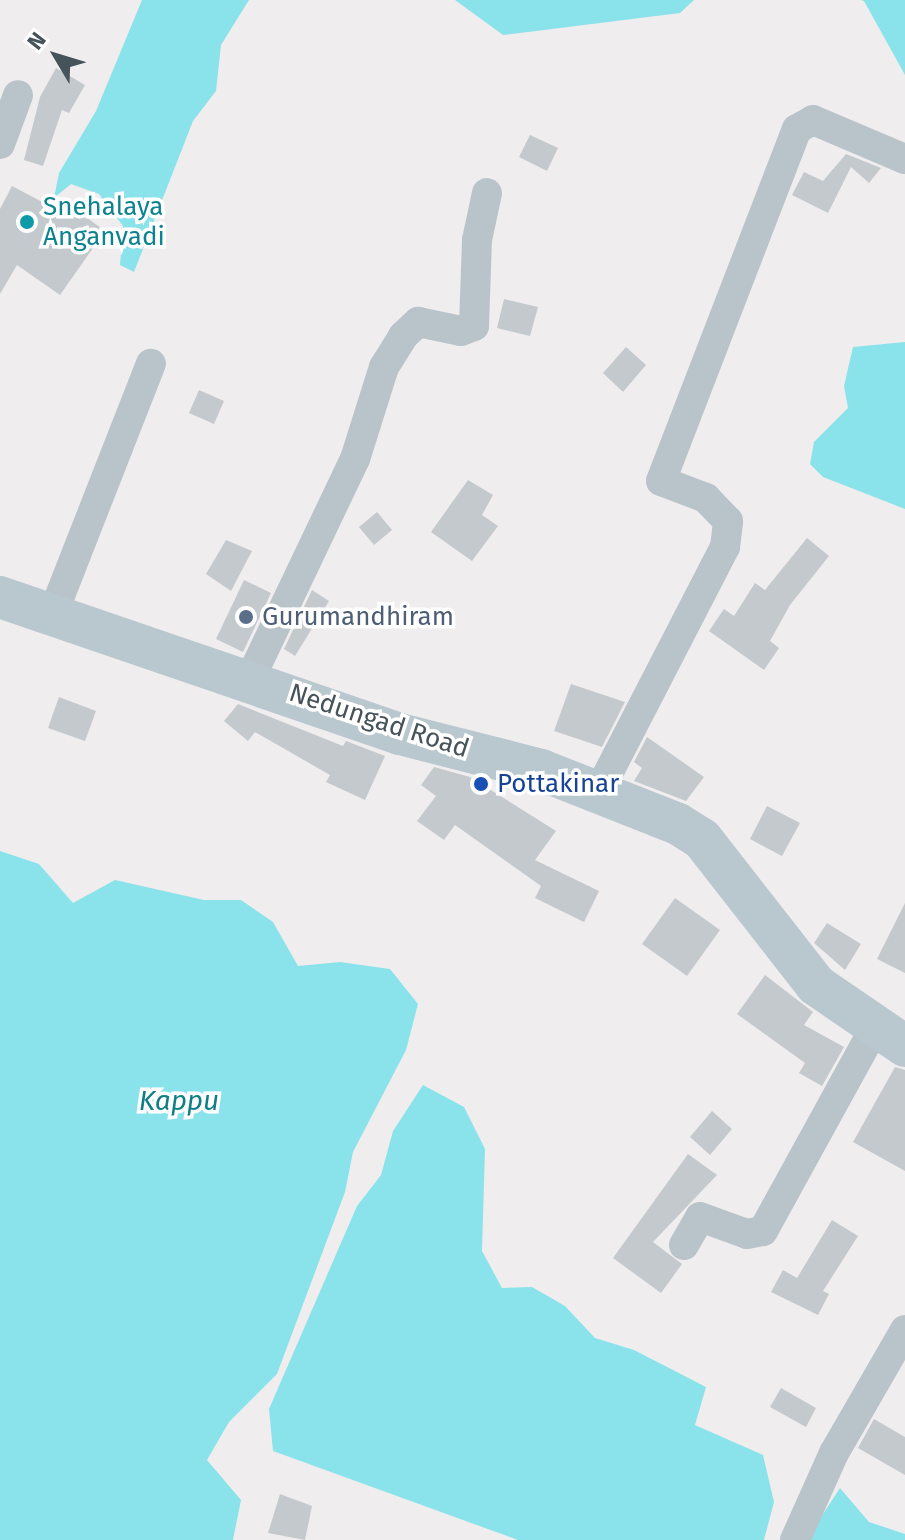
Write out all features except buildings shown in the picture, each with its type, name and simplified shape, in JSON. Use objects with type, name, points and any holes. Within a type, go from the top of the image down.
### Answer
[{"type":"main road","name":"Nedungad Road","points":[[0,597],[250,679],[400,734],[599,791],[702,839],[816,985],[889,1037]]},
{"type":"street","points":[[0,144],[18,95]]},
{"type":"street","points":[[599,791],[725,547],[728,521],[713,506],[661,481],[802,122],[905,159]]},
{"type":"street","points":[[250,679],[355,459],[384,367],[403,336],[418,322],[461,331],[474,326],[477,240],[487,193]]},
{"type":"street","points":[[52,616],[151,364]]},
{"type":"street","points":[[684,1245],[700,1217],[747,1234],[763,1231],[889,1037]]},
{"type":"street","points":[[795,1540],[834,1453],[905,1330]]},
{"type":"water","points":[[142,0],[249,0],[221,45],[216,91],[193,121],[134,272],[120,265],[123,226],[99,194],[71,184],[54,198],[59,173],[96,111]]},
{"type":"water","points":[[455,0],[694,0],[680,13],[503,35]]},
{"type":"water","points":[[861,0],[905,0],[905,75],[864,1]]},
{"type":"water","points":[[905,342],[905,509],[823,477],[810,464],[814,442],[848,408],[844,386],[853,347]]},
{"type":"water","name":"Kappu","points":[[0,851],[39,864],[73,903],[115,880],[204,900],[241,900],[273,922],[298,966],[340,962],[390,969],[418,1004],[406,1050],[353,1152],[345,1192],[277,1374],[229,1422],[207,1460],[241,1500],[233,1540],[0,1540]]},
{"type":"water","points":[[423,1085],[464,1107],[485,1149],[482,1251],[502,1288],[532,1287],[565,1306],[595,1338],[634,1350],[706,1387],[695,1425],[763,1455],[774,1502],[764,1540],[518,1540],[273,1451],[269,1409],[357,1206],[381,1175],[393,1131]]},
{"type":"water","points":[[840,1488],[869,1522],[905,1534],[905,1540],[806,1540]]},
{"type":"place","name":"Snehalaya Anganvadi","points":[[27,222]]},
{"type":"place","name":"Gurumandhiram","points":[[246,617]]},
{"type":"place","name":"Pottakinar","points":[[481,784]]}]
